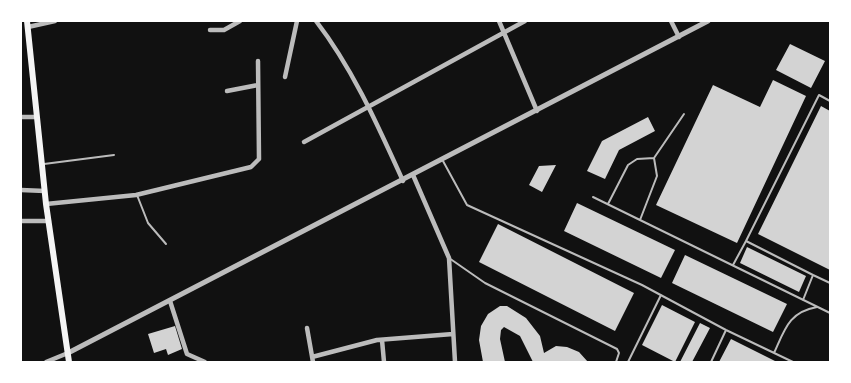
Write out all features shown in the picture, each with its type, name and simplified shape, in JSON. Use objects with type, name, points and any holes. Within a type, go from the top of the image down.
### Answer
[{"type":"main road","points":[[27,24],[46,204],[69,362]]},
{"type":"street","points":[[27,24],[55,21]]},
{"type":"street","points":[[210,30],[224,30],[240,21]]},
{"type":"street","points":[[285,77],[297,21]]},
{"type":"street","points":[[316,21],[335,48],[368,106],[403,181]]},
{"type":"street","points":[[499,21],[537,111]]},
{"type":"street","points":[[304,142],[525,21]]},
{"type":"street","points":[[671,21],[679,37]]},
{"type":"street","points":[[46,362],[68,353],[403,181],[708,21]]},
{"type":"street","points":[[46,204],[136,195],[251,167],[259,159],[258,62]]},
{"type":"street","points":[[227,91],[258,86]]},
{"type":"street","points":[[21,117],[37,117]]},
{"type":"street","points":[[413,175],[450,258],[454,362]]},
{"type":"street","points":[[21,190],[45,191]]},
{"type":"street","points":[[21,221],[49,221]]},
{"type":"street","points":[[170,300],[187,354],[206,362]]},
{"type":"street","points":[[306,328],[312,359],[382,340],[453,334]]},
{"type":"street","points":[[382,340],[384,362]]},
{"type":"lane","points":[[733,266],[819,96],[830,101]]},
{"type":"lane","points":[[640,220],[657,176],[654,158],[684,114]]},
{"type":"lane","points":[[42,164],[114,155]]},
{"type":"lane","points":[[608,204],[628,165],[637,159],[654,158]]},
{"type":"lane","points":[[442,160],[467,204],[661,295],[726,330],[793,362]]},
{"type":"lane","points":[[136,195],[148,223],[166,244]]},
{"type":"lane","points":[[593,197],[830,313]]},
{"type":"lane","points":[[746,241],[830,283]]},
{"type":"lane","points":[[450,258],[485,283],[617,349],[619,353],[616,362]]},
{"type":"lane","points":[[803,300],[813,275]]},
{"type":"lane","points":[[628,362],[661,295]]},
{"type":"lane","points":[[774,353],[790,318],[806,309],[817,307]]},
{"type":"lane","points":[[711,362],[726,330]]},
{"type":"building","points":[[790,44],[825,61],[811,88],[776,70]]},
{"type":"building","points":[[773,80],[806,96],[737,243],[656,205],[713,85],[760,107]]},
{"type":"building","points":[[821,106],[830,111],[830,270],[758,234]]},
{"type":"building","points":[[648,117],[655,131],[619,150],[605,179],[587,171],[602,141]]},
{"type":"building","points":[[556,165],[542,192],[529,185],[539,166]]},
{"type":"building","points":[[577,203],[675,250],[661,278],[564,231]]},
{"type":"building","points":[[498,224],[634,293],[615,331],[479,262]]},
{"type":"building","points":[[747,247],[806,276],[799,292],[740,263]]},
{"type":"building","points":[[685,255],[787,304],[773,332],[672,283]]},
{"type":"building","points":[[662,305],[695,322],[675,362],[642,345]]},
{"type":"building","points":[[500,306],[507,306],[526,318],[540,336],[544,353],[556,346],[567,347],[579,352],[588,362],[533,362],[520,336],[504,327],[501,330],[500,339],[505,362],[483,362],[479,340],[481,326],[488,314]]},
{"type":"building","points":[[700,323],[710,328],[692,362],[680,362]]},
{"type":"building","points":[[175,326],[182,349],[168,355],[166,349],[154,353],[148,334]]},
{"type":"building","points":[[731,339],[777,362],[719,362]]}]
